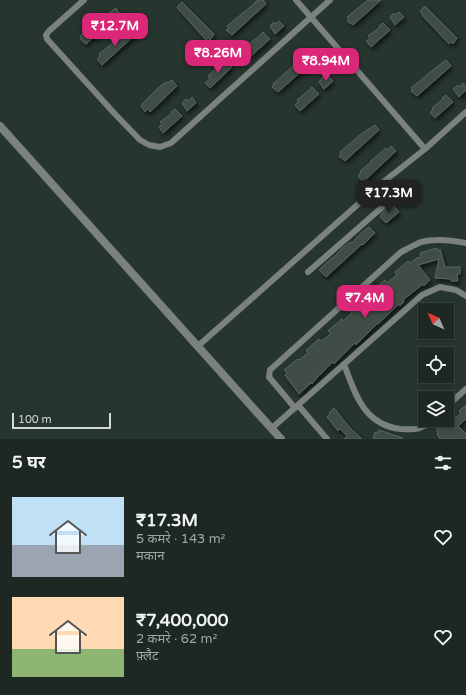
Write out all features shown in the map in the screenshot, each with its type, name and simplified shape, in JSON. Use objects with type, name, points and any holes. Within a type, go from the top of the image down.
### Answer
[{"type":"street","points":[[84,0],[49,31],[46,35],[47,39],[140,140],[149,145],[160,147],[171,143],[330,0]]},
{"type":"street","points":[[296,0],[425,149]]},
{"type":"street","points":[[198,346],[382,183],[425,149],[466,112]]},
{"type":"street","points":[[0,126],[281,439]]},
{"type":"street","points":[[308,272],[394,196],[382,183]]},
{"type":"street","points":[[327,439],[269,377],[270,370],[401,252],[421,242],[433,240],[452,240],[466,243]]},
{"type":"street","points":[[272,428],[422,295],[440,287],[456,290],[466,296]]},
{"type":"street","points":[[344,364],[359,401],[367,412],[379,422],[394,428],[413,430],[424,427]]},
{"type":"street","points":[[454,400],[466,389]]},
{"type":"building","points":[[258,0],[263,0],[266,4],[232,35],[226,30],[229,28],[227,26]]},
{"type":"building","points":[[368,0],[381,0],[353,25],[347,21],[349,19],[347,17]]},
{"type":"building","points":[[182,2],[214,34],[210,40],[208,38],[206,40],[179,10],[177,7]]},
{"type":"building","points":[[425,6],[457,38],[453,44],[451,42],[449,44],[422,15],[420,11]]},
{"type":"building","points":[[116,8],[120,14],[86,44],[80,39],[82,38],[80,36]]},
{"type":"building","points":[[399,12],[404,17],[395,25],[390,17],[394,13],[396,15]]},
{"type":"building","points":[[279,21],[284,26],[275,34],[270,26],[274,22],[276,24]]},
{"type":"building","points":[[383,23],[390,30],[371,47],[366,41],[370,38],[368,36]]},
{"type":"building","points":[[130,30],[135,35],[102,65],[97,59],[100,56],[99,54],[125,31],[127,33]]},
{"type":"building","points":[[263,32],[270,39],[251,56],[246,50],[249,47],[248,45]]},
{"type":"building","points":[[308,56],[312,62],[278,92],[272,87],[274,86],[273,84],[294,65]]},
{"type":"building","points":[[446,60],[451,66],[417,96],[411,91],[413,90],[411,88]]},
{"type":"building","points":[[228,61],[232,67],[210,88],[205,83],[210,79],[208,76],[223,62],[225,64]]},
{"type":"building","points":[[328,76],[333,81],[324,89],[319,82],[323,77],[325,79]]},
{"type":"building","points":[[172,80],[177,86],[150,112],[148,109],[145,112],[141,106],[142,104],[159,87]]},
{"type":"building","points":[[463,83],[466,90],[459,97],[453,89],[458,85],[460,87]]},
{"type":"building","points":[[312,87],[319,94],[300,111],[295,105],[298,102],[297,100]]},
{"type":"building","points":[[446,95],[453,102],[435,118],[430,113],[433,109],[432,108]]},
{"type":"building","points":[[192,97],[196,103],[187,111],[182,103],[186,99],[188,101]]},
{"type":"building","points":[[175,109],[182,116],[163,133],[159,127],[162,124],[160,122]]},
{"type":"building","points":[[375,125],[379,130],[345,161],[339,156],[341,154],[340,152],[361,134]]},
{"type":"building","points":[[391,146],[396,151],[363,182],[358,176],[361,172],[360,171],[386,148],[388,150]]},
{"type":"building","points":[[393,205],[399,212],[386,223],[380,217],[384,211]]},
{"type":"building","points":[[369,227],[375,233],[326,277],[319,270],[342,248],[351,242],[352,243]]},
{"type":"building","points":[[437,248],[438,251],[440,251],[440,249],[445,267],[460,267],[460,274],[457,274],[458,281],[435,278],[439,259],[418,265],[430,280],[424,286],[423,284],[403,300],[404,301],[400,306],[399,304],[356,345],[355,343],[334,364],[333,362],[312,384],[311,383],[299,394],[285,375],[287,373],[284,370],[308,353],[306,350],[319,339],[321,341],[326,338],[331,333],[328,331],[352,313],[350,310],[364,299],[366,301],[374,294],[372,291],[385,280],[387,283],[397,275],[395,272],[408,261],[410,263],[421,257],[420,253]]},
{"type":"building","points":[[466,405],[466,419],[458,426],[466,434],[466,439],[440,439],[436,430],[440,427],[454,427],[454,419],[461,413],[459,411]]},
{"type":"building","points":[[334,408],[351,429],[362,439],[344,439],[347,436],[340,429],[338,431],[327,417]]},
{"type":"building","points":[[379,430],[403,439],[373,439],[375,432],[377,433]]}]
